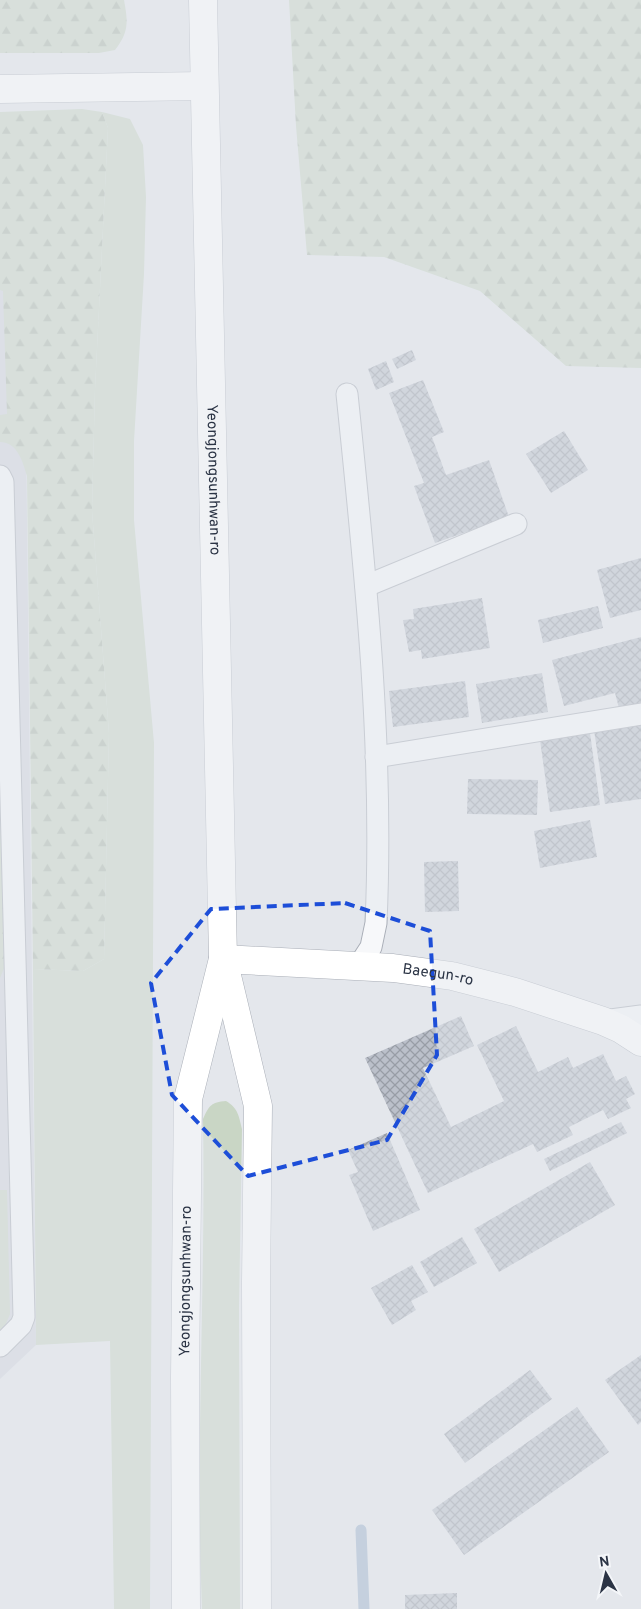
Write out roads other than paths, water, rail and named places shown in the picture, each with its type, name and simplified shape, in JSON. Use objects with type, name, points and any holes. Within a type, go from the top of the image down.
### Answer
[{"type":"main road","name":"Yeongjongsunhwan-ro","points":[[203,0],[223,959],[258,1106],[256,1274],[257,1609]]},
{"type":"main road","points":[[0,89],[204,86]]},
{"type":"main road","name":"Yeongjongsunhwan-ro","points":[[186,1609],[185,1378],[188,1098],[223,959]]},
{"type":"main road","name":"Baegun-ro","points":[[223,959],[393,968],[452,976],[515,992],[603,1021],[621,1029],[641,1042]]},
{"type":"lane","points":[[347,394],[366,586],[376,757],[376,923],[370,947],[358,967]]},
{"type":"lane","points":[[0,476],[3,482],[8,992],[24,1317],[21,1326],[0,1346]]},
{"type":"lane","points":[[366,586],[516,524]]},
{"type":"lane","points":[[376,757],[641,714]]},
{"type":"lane","points":[[603,1021],[641,1016]]},
{"type":"waterway","points":[[361,1530],[364,1609]]}]
